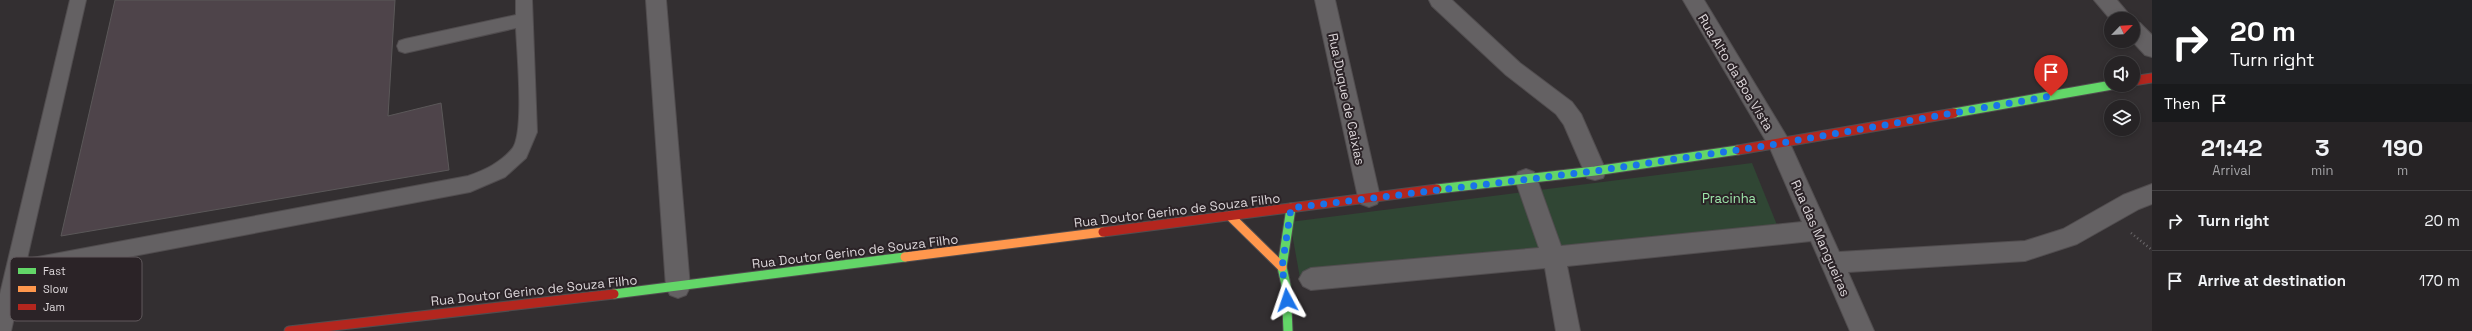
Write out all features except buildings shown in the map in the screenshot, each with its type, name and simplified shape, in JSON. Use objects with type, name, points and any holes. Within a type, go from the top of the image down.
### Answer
[{"type":"main road","points":[[2140,80],[2152,78]]},
{"type":"main road","name":"Rua Doutor Gerino de Souza Filho","points":[[289,331],[678,287],[1369,197],[1595,171],[1779,144],[2104,86]]},
{"type":"main road","points":[[1288,331],[1286,285],[1282,267],[1291,208]]},
{"type":"main road","points":[[1230,216],[1282,267]]},
{"type":"street","points":[[656,0],[678,287]]},
{"type":"street","name":"Rua Duque de Caixias","points":[[1325,0],[1369,197]]},
{"type":"street","points":[[1439,0],[1513,69],[1564,108],[1573,120],[1595,171]]},
{"type":"street","name":"Rua Alto da Boa Vista","points":[[1693,0],[1779,144]]},
{"type":"street","points":[[2104,0],[2116,12]]},
{"type":"street","points":[[2140,37],[2152,49]]},
{"type":"street","name":"Rua das Mangueiras","points":[[1779,144],[1862,331]]},
{"type":"street","points":[[1526,179],[1554,257],[1568,331]]},
{"type":"street","points":[[1831,262],[2025,251],[2069,237],[2131,202],[2152,194]]},
{"type":"street","points":[[1311,279],[1554,257],[1818,230]]},
{"type":"lane","points":[[18,257],[78,0]]},
{"type":"lane","points":[[84,257],[470,184],[498,172],[520,153],[528,132],[524,0]]},
{"type":"lane","points":[[405,46],[524,20]]},
{"type":"lane","points":[[1,331],[10,292]]},
{"type":"green space","name":"Pracinha","points":[[1752,163],[1777,225],[1300,278],[1290,222]]},
{"type":"traffic: fast","points":[[1954,113],[2104,86]]},
{"type":"traffic: fast","points":[[1437,189],[1595,171],[1738,150]]},
{"type":"traffic: fast","points":[[1288,331],[1286,285],[1282,267],[1291,208]]},
{"type":"traffic: fast","points":[[614,294],[905,257]]},
{"type":"traffic: slow","points":[[1230,216],[1282,267]]},
{"type":"traffic: slow","points":[[905,257],[1103,232]]},
{"type":"traffic: jam","points":[[2140,80],[2152,78]]},
{"type":"traffic: jam","points":[[1738,150],[1954,113]]},
{"type":"traffic: jam","points":[[1103,232],[1437,189]]},
{"type":"traffic: jam","points":[[289,331],[614,294]]},
{"type":"route","points":[[1287,300],[1286,285],[1282,267],[1291,208],[1369,197],[1595,171],[1809,139],[2051,96]]}]
